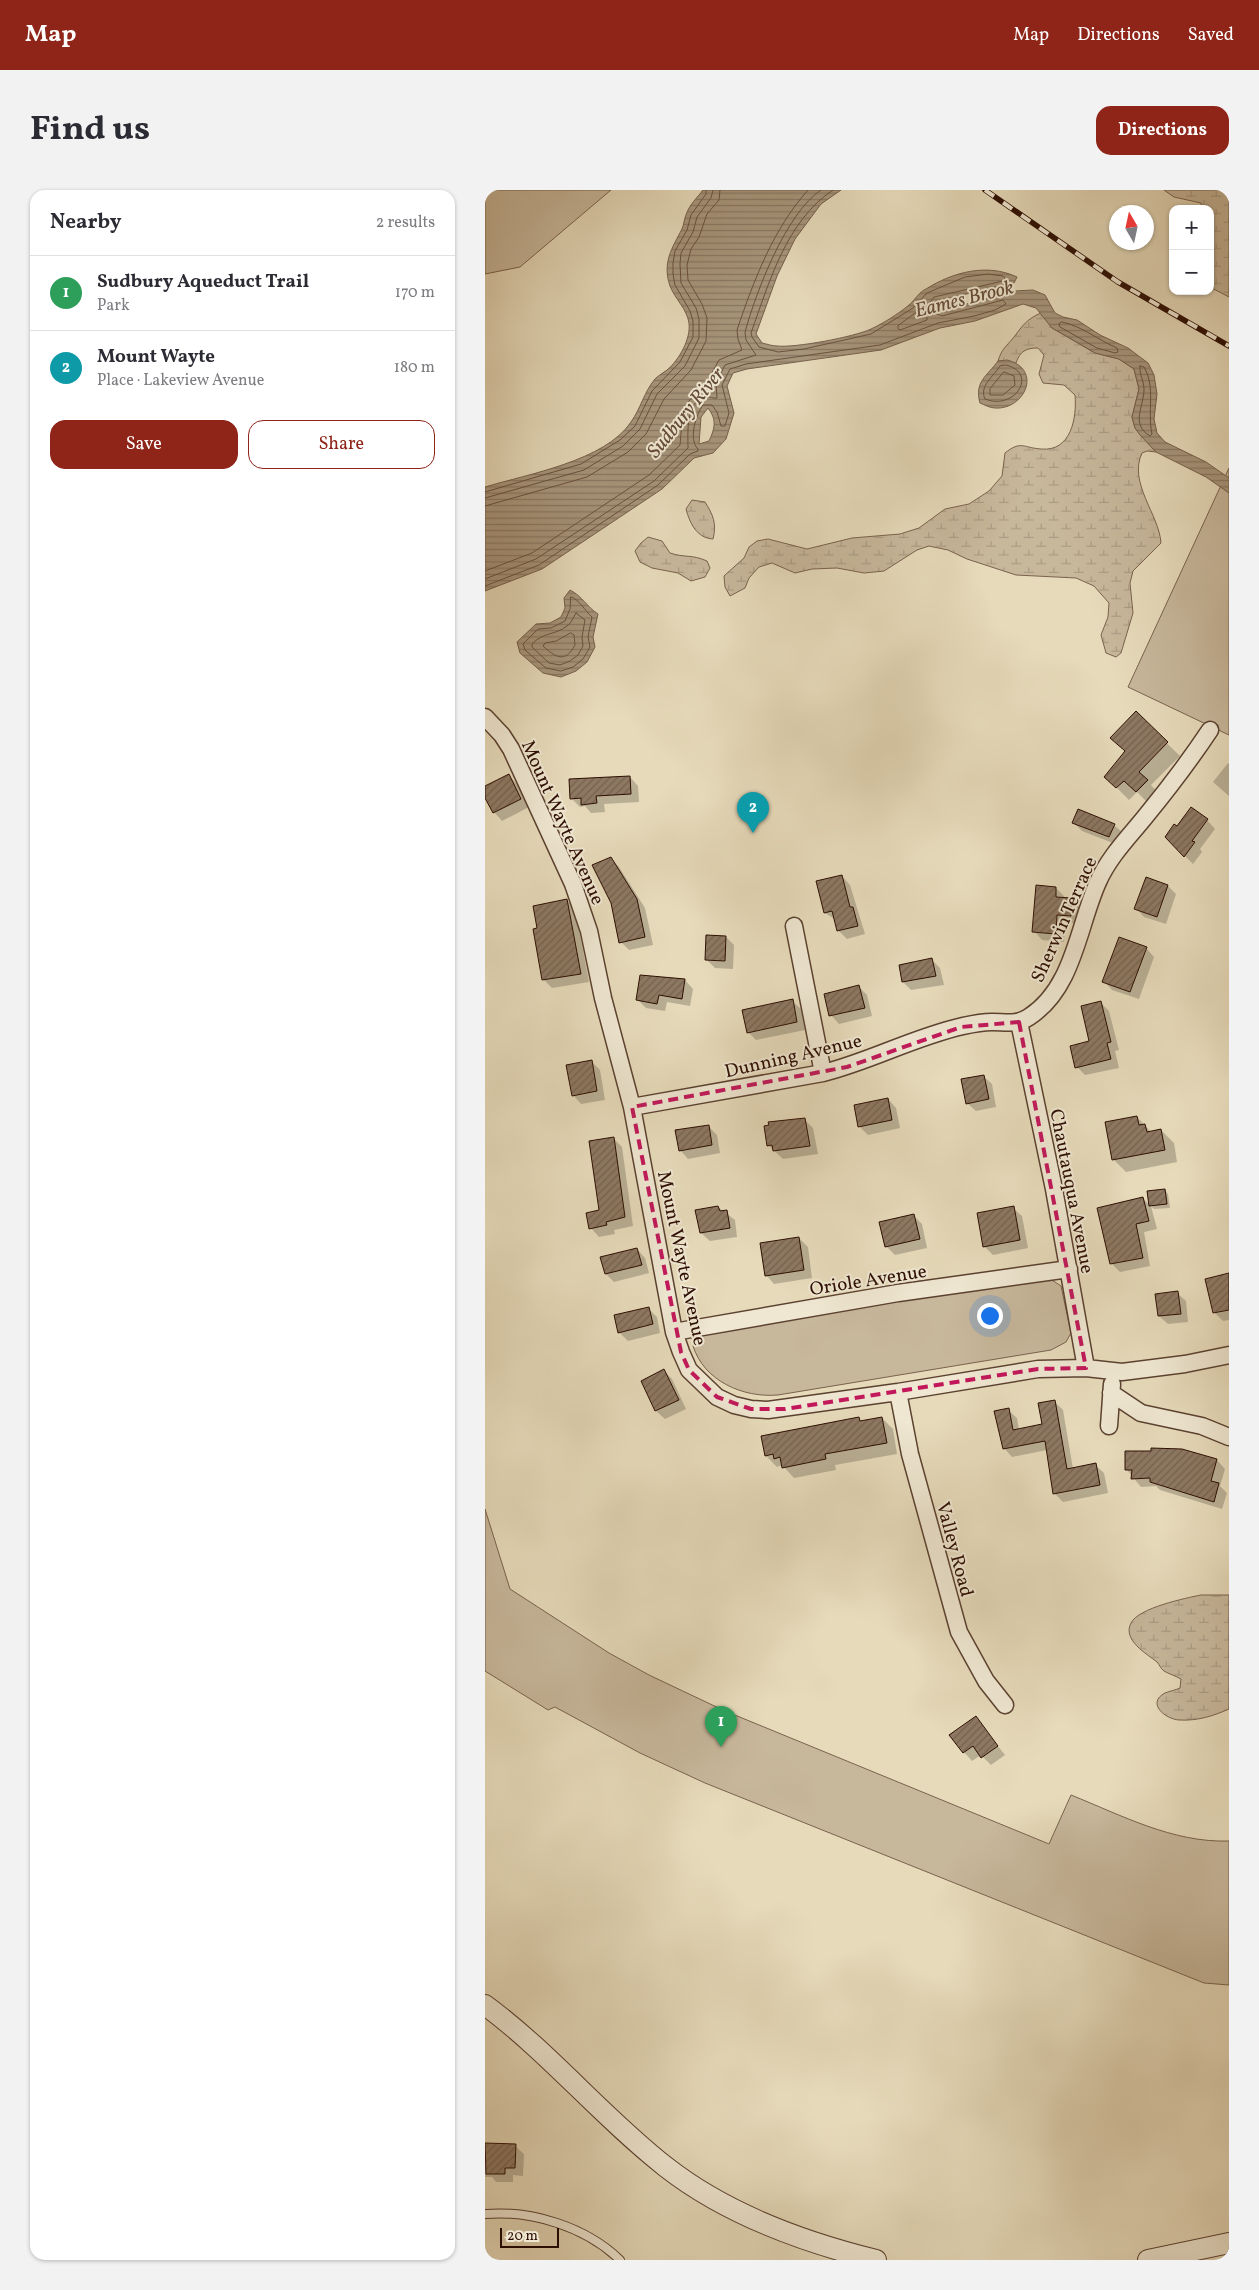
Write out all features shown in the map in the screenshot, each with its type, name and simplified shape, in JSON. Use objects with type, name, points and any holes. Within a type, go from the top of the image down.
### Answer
[{"type":"street","name":"Mount Wayte Avenue","points":[[485,718],[502,735],[511,748],[573,884],[589,931],[603,998],[632,1107],[674,1332],[689,1370],[717,1397],[734,1405],[751,1409],[785,1409],[1039,1369],[1086,1368],[1113,1372],[1155,1369],[1229,1355]]},
{"type":"street","name":"Sherwin Terrace","points":[[1019,1022],[1029,1017],[1052,994],[1075,950],[1098,883],[1107,865],[1175,779],[1210,730]]},
{"type":"street","points":[[794,926],[823,1073]]},
{"type":"street","name":"Dunning Avenue","points":[[632,1107],[823,1073],[847,1067],[920,1038],[961,1026],[985,1022],[1019,1022]]},
{"type":"street","name":"Chautauqua Avenue","points":[[1019,1022],[1054,1189],[1086,1368]]},
{"type":"street","name":"Oriole Avenue","points":[[674,1332],[898,1293],[1069,1269]]},
{"type":"street","points":[[1109,1426],[1113,1372]]},
{"type":"street","name":"Valley Road","points":[[898,1392],[910,1454],[959,1632],[986,1681],[1005,1705]]},
{"type":"street","points":[[1111,1393],[1141,1413],[1202,1426],[1229,1437]]},
{"type":"street","points":[[485,2005],[539,2049],[642,2147],[691,2184],[769,2225],[819,2244],[876,2260]]},
{"type":"street","points":[[1151,2260],[1229,2243]]},
{"type":"lane","points":[[485,2214],[529,2217],[573,2229],[602,2245],[620,2260]]},
{"type":"highlighted area","points":[[1019,1022],[1086,1368],[1038,1369],[785,1409],[751,1409],[717,1397],[689,1370],[681,1352],[632,1107],[847,1067],[961,1027]]},
{"type":"green space","points":[[485,190],[611,190],[520,267],[485,274]]},
{"type":"green space","points":[[1164,190],[1229,190],[1229,297],[1214,289],[1214,205],[1201,205],[1201,203],[1174,197]]},
{"type":"green space","points":[[1041,313],[1052,328],[1095,353],[1119,359],[1134,369],[1139,389],[1132,417],[1135,428],[1156,452],[1147,451],[1142,453],[1139,464],[1139,476],[1141,487],[1159,532],[1161,543],[1133,571],[1130,583],[1133,613],[1121,653],[1116,657],[1106,653],[1101,635],[1108,617],[1109,603],[1094,586],[1076,578],[1016,575],[967,559],[948,550],[929,546],[917,550],[884,571],[864,573],[837,568],[812,569],[795,573],[772,563],[759,567],[749,578],[745,588],[730,596],[725,587],[724,576],[744,558],[749,547],[757,541],[768,539],[807,549],[852,538],[900,534],[919,528],[945,509],[969,504],[989,491],[1002,476],[1005,453],[1010,449],[1023,446],[1041,449],[1059,445],[1070,432],[1073,423],[1075,395],[1064,385],[1043,383],[1039,374],[1044,355],[1038,348],[1024,351],[1016,363],[998,361],[1003,350],[1023,326]]},
{"type":"green space","points":[[1229,468],[1229,735],[1128,687]]},
{"type":"green space","points":[[692,500],[705,502],[710,511],[714,524],[713,539],[698,533],[692,525],[686,509]]},
{"type":"green space","points":[[648,537],[662,541],[670,553],[707,561],[710,568],[705,577],[691,581],[678,573],[652,568],[640,562],[635,551]]},
{"type":"green space","points":[[1049,1278],[1061,1286],[1071,1333],[1066,1342],[1051,1350],[778,1395],[765,1395],[751,1394],[739,1390],[715,1378],[698,1358],[693,1346],[696,1336],[708,1331]]},
{"type":"green space","points":[[485,1509],[510,1589],[609,1653],[649,1675],[725,1711],[1049,1844],[1071,1795],[1128,1819],[1168,1833],[1208,1840],[1229,1841],[1229,1985],[1204,1983],[705,1783],[640,1753],[555,1707],[548,1710],[485,1671]]},
{"type":"green space","points":[[1201,1595],[1229,1595],[1229,1709],[1199,1719],[1179,1720],[1163,1714],[1157,1706],[1157,1701],[1165,1693],[1180,1688],[1181,1679],[1164,1671],[1157,1662],[1142,1651],[1133,1641],[1129,1629],[1135,1618],[1152,1608]]},
{"type":"water","name":"Sudbury River","points":[[703,190],[841,190],[821,204],[795,239],[777,276],[756,334],[762,343],[775,346],[810,344],[863,332],[891,318],[909,305],[924,290],[947,278],[970,271],[982,270],[1006,273],[1017,277],[1014,283],[936,301],[933,307],[941,311],[1014,291],[1033,290],[1045,295],[1055,313],[1077,320],[1100,335],[1128,348],[1148,363],[1154,375],[1157,394],[1154,419],[1157,433],[1165,442],[1206,462],[1229,478],[1229,493],[1206,477],[1156,452],[1140,435],[1135,428],[1132,417],[1139,389],[1134,369],[1119,359],[1095,353],[1052,328],[1036,308],[1023,304],[975,321],[940,328],[881,350],[747,369],[733,373],[727,386],[734,413],[726,439],[713,453],[694,458],[662,489],[542,569],[485,591],[485,487],[564,464],[603,447],[619,435],[631,422],[651,384],[680,355],[688,336],[689,323],[686,313],[670,286],[667,270],[669,256],[683,227],[687,211]],"holes":[[[708,408],[713,416],[714,428],[709,441],[699,444],[701,417]]]},
{"type":"water","points":[[1007,360],[1018,365],[1025,372],[1026,388],[1021,396],[1015,403],[1006,407],[993,408],[980,403],[980,384],[998,361]]},
{"type":"water","points":[[570,590],[598,614],[593,637],[595,647],[587,662],[576,671],[561,677],[543,673],[520,653],[517,642],[536,624],[550,623],[561,617],[565,608],[564,598]]},
{"type":"building","points":[[1136,711],[1168,742],[1139,772],[1148,780],[1136,792],[1124,781],[1116,788],[1104,777],[1125,751],[1110,738]]},
{"type":"building","points":[[509,774],[521,799],[493,813],[485,798],[485,786]]},
{"type":"building","points":[[630,776],[631,794],[596,796],[597,803],[581,805],[581,798],[570,799],[569,779]]},
{"type":"building","points":[[1191,807],[1208,819],[1192,841],[1195,842],[1184,857],[1165,837],[1174,824],[1177,826]]},
{"type":"building","points":[[1078,809],[1115,824],[1109,837],[1072,823]]},
{"type":"building","points":[[611,857],[637,899],[645,937],[619,943],[611,903],[592,865]]},
{"type":"building","points":[[842,875],[850,907],[853,907],[858,926],[837,931],[832,911],[824,913],[816,881]]},
{"type":"building","points":[[1146,877],[1168,885],[1157,917],[1134,909]]},
{"type":"building","points":[[1036,885],[1056,887],[1056,897],[1072,898],[1071,916],[1057,915],[1056,934],[1032,932]]},
{"type":"building","points":[[567,899],[581,974],[542,980],[533,929],[537,928],[533,906]]},
{"type":"building","points":[[706,935],[726,936],[725,961],[705,960]]},
{"type":"building","points":[[1119,937],[1147,947],[1130,992],[1102,982]]},
{"type":"building","points":[[932,958],[936,976],[902,982],[899,965]]},
{"type":"building","points":[[640,975],[685,979],[682,999],[659,995],[657,1004],[636,1000]]},
{"type":"building","points":[[859,985],[865,1008],[829,1016],[824,994]]},
{"type":"building","points":[[793,999],[797,1022],[747,1033],[742,1010]]},
{"type":"building","points":[[1101,1001],[1111,1042],[1107,1043],[1111,1059],[1075,1068],[1070,1046],[1089,1041],[1081,1006]]},
{"type":"building","points":[[592,1060],[597,1091],[572,1096],[566,1065]]},
{"type":"building","points":[[984,1075],[989,1099],[966,1104],[961,1079]]},
{"type":"building","points":[[888,1098],[892,1120],[858,1127],[854,1105]]},
{"type":"building","points":[[1137,1116],[1139,1125],[1145,1124],[1147,1132],[1161,1129],[1165,1150],[1112,1160],[1105,1122]]},
{"type":"building","points":[[805,1118],[810,1146],[773,1151],[772,1145],[767,1146],[764,1126],[769,1125],[768,1122]]},
{"type":"building","points":[[709,1125],[712,1145],[679,1151],[675,1130]]},
{"type":"building","points":[[614,1137],[625,1217],[606,1222],[607,1225],[589,1229],[586,1213],[599,1210],[589,1141]]},
{"type":"building","points":[[1165,1189],[1167,1204],[1149,1206],[1147,1191]]},
{"type":"building","points":[[1143,1197],[1149,1221],[1136,1224],[1143,1258],[1110,1264],[1097,1208]]},
{"type":"building","points":[[718,1206],[720,1211],[727,1210],[730,1228],[700,1233],[695,1210]]},
{"type":"building","points":[[1014,1206],[1020,1240],[983,1247],[977,1213]]},
{"type":"building","points":[[914,1214],[920,1239],[885,1247],[879,1222]]},
{"type":"building","points":[[799,1237],[804,1270],[765,1276],[760,1243]]},
{"type":"building","points":[[637,1248],[642,1265],[605,1274],[600,1257]]},
{"type":"building","points":[[1229,1273],[1229,1310],[1213,1313],[1205,1279]]},
{"type":"building","points":[[1178,1291],[1181,1314],[1158,1316],[1155,1294]]},
{"type":"building","points":[[649,1307],[653,1324],[618,1333],[614,1315]]},
{"type":"building","points":[[664,1369],[679,1400],[655,1411],[641,1381]]},
{"type":"building","points":[[1055,1400],[1067,1469],[1096,1463],[1100,1485],[1053,1494],[1045,1441],[1003,1449],[994,1411],[1009,1408],[1013,1430],[1042,1424],[1038,1403]]},
{"type":"building","points":[[859,1417],[860,1421],[882,1417],[887,1443],[825,1454],[826,1459],[782,1468],[780,1457],[774,1459],[773,1454],[765,1456],[761,1436]]},
{"type":"building","points":[[1151,1448],[1182,1449],[1217,1459],[1211,1481],[1219,1483],[1214,1502],[1150,1482],[1150,1478],[1131,1479],[1132,1470],[1125,1470],[1125,1451],[1151,1451]]},
{"type":"building","points":[[976,1716],[998,1746],[981,1758],[973,1746],[963,1753],[949,1735]]},
{"type":"building","points":[[485,2143],[516,2144],[515,2168],[505,2168],[505,2174],[486,2174]]},
{"type":"railway","points":[[985,190],[1118,282],[1229,346]]},
{"type":"place","name":"Mount Wayte","points":[[753,833]]},
{"type":"place","name":"Sudbury Aqueduct Trail","points":[[721,1747]]},
{"type":"water label","name":"Eames Brook","points":[[964,298]]}]
